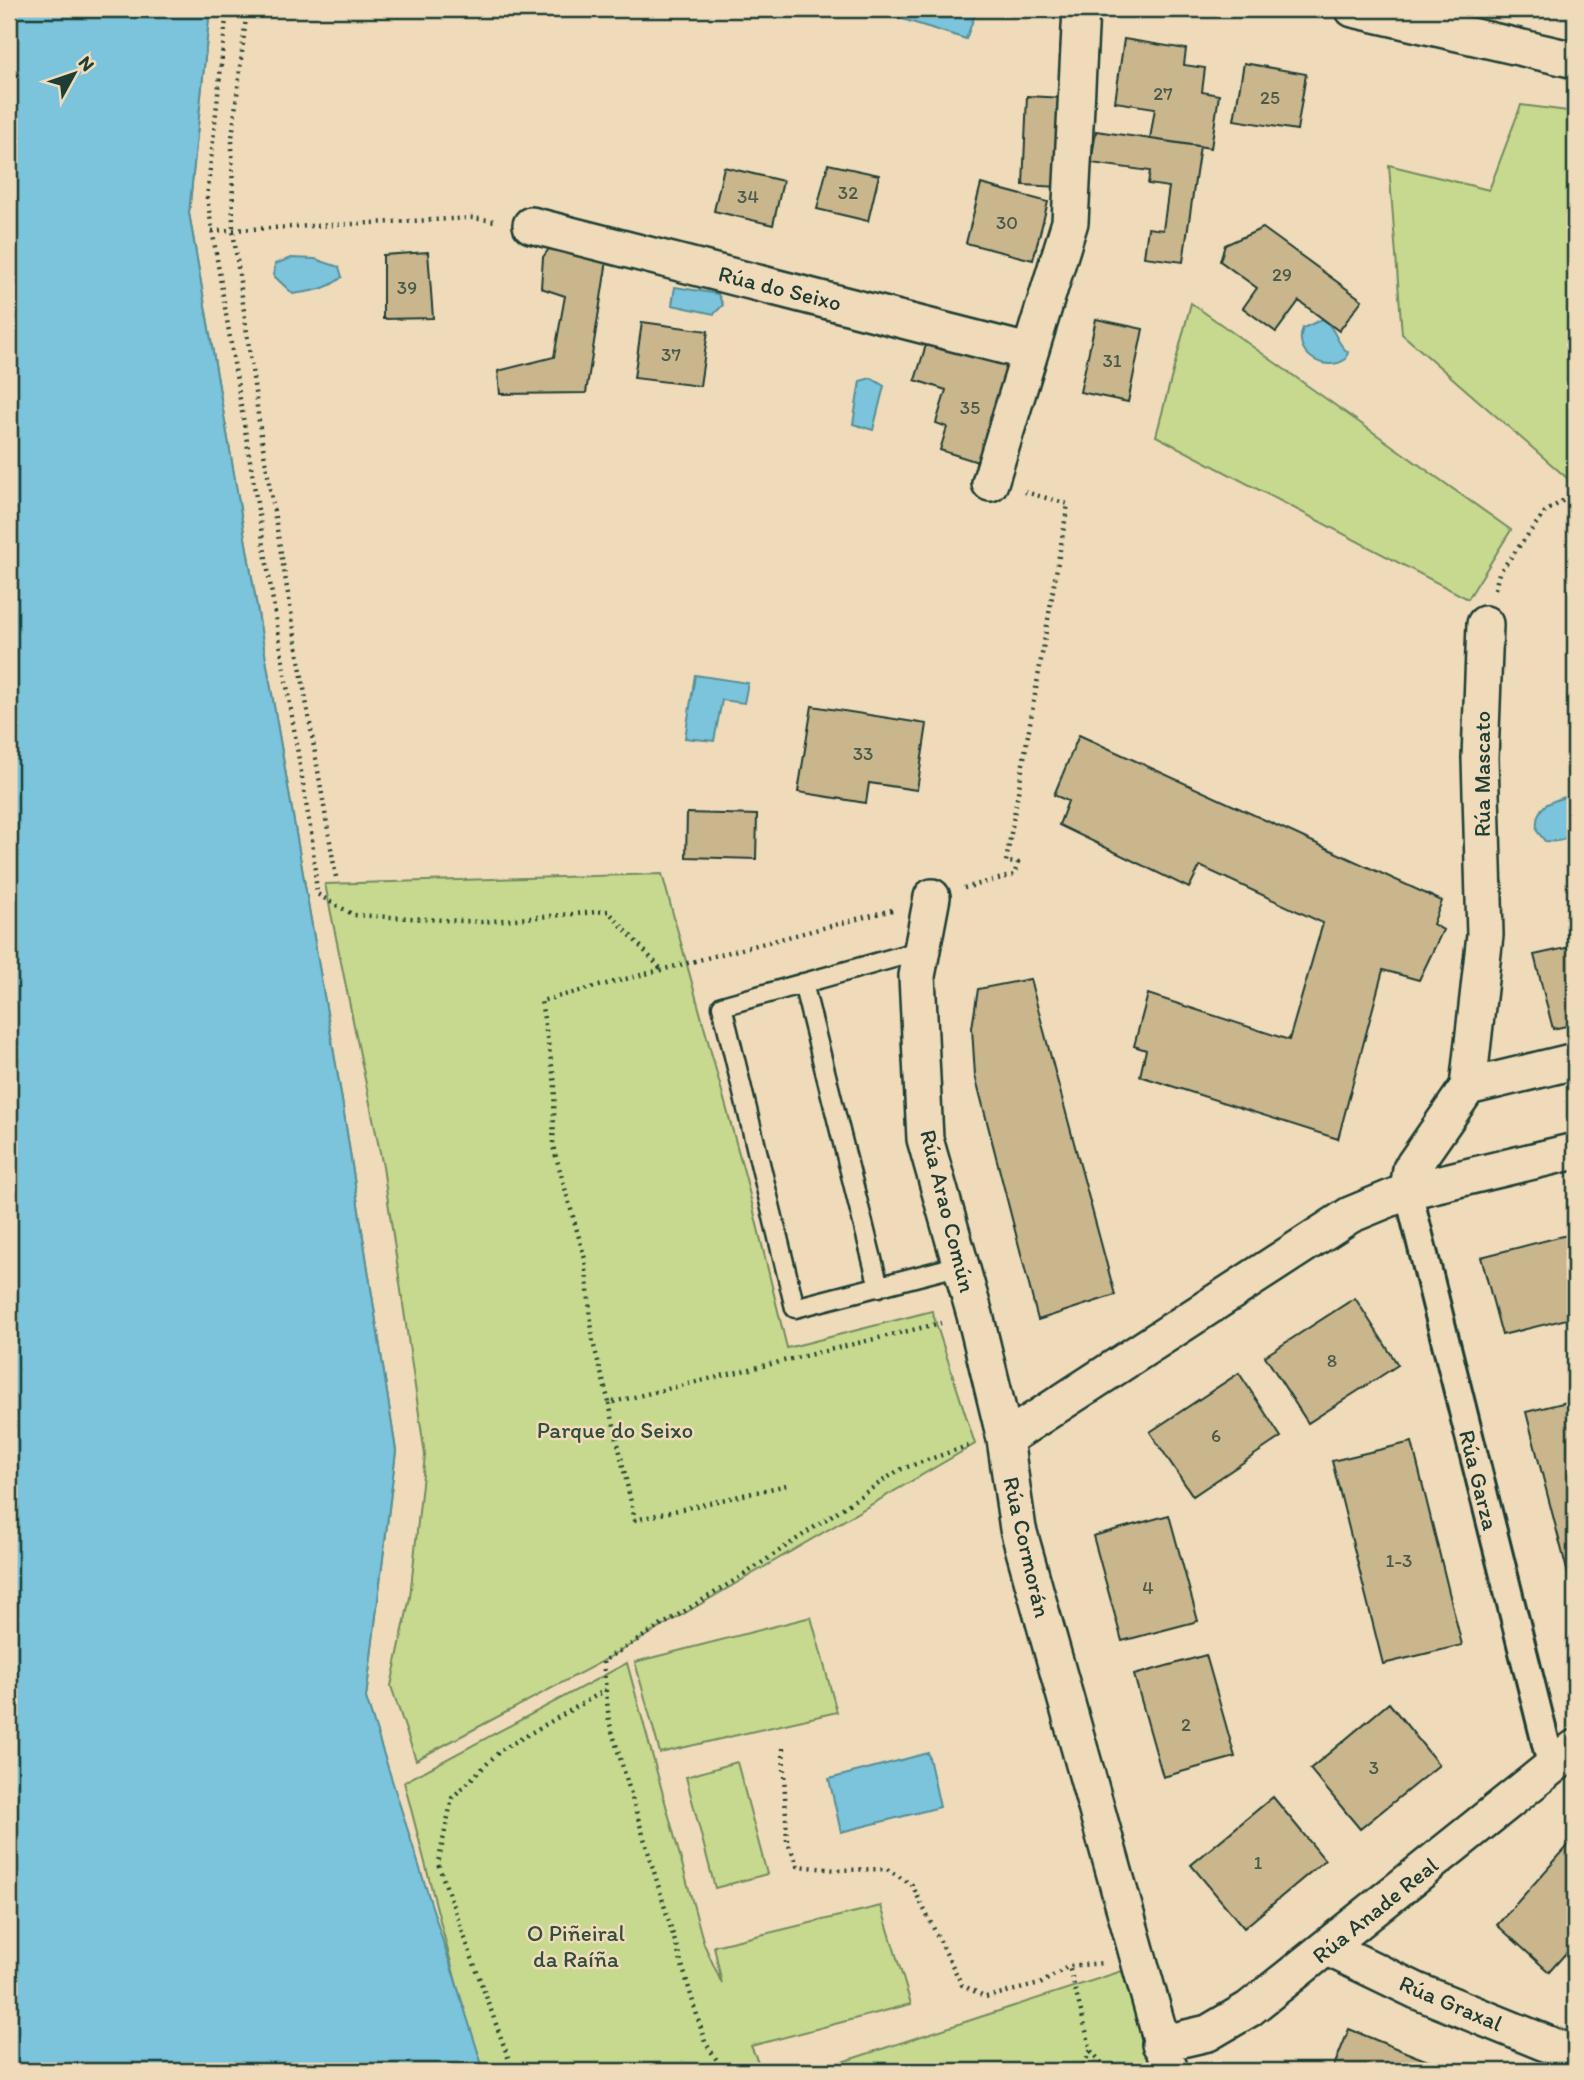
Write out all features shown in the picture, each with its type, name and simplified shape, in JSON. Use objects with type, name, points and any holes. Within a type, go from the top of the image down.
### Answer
[{"type":"street","points":[[990,483],[1070,222],[1081,9]]},
{"type":"street","points":[[1353,9],[1575,60]]},
{"type":"street","name":"Rúa do Seixo","points":[[531,225],[1028,352]]},
{"type":"street","name":"Rúa Mascato","points":[[1468,1087],[1485,935],[1480,758],[1485,624]]},
{"type":"street","name":"Rúa Arao Común","points":[[932,897],[917,976],[925,1139],[975,1315],[1005,1439]]},
{"type":"street","points":[[1408,1191],[1411,1169],[1468,1087],[1575,1061]]},
{"type":"street","points":[[1005,1439],[1350,1215],[1408,1191],[1575,1151]]},
{"type":"street","name":"Rúa Garza","points":[[1408,1191],[1564,1758]]},
{"type":"street","name":"Rúa Cormorán","points":[[1005,1439],[1018,1529],[1165,2058]]},
{"type":"street","name":"Rúa Anade Real","points":[[1165,2058],[1227,2023],[1328,1948],[1564,1758]]},
{"type":"street","name":"Rúa Graxal","points":[[1328,1948],[1417,1991],[1575,2054]]},
{"type":"lane","points":[[922,950],[722,1006],[795,1308],[961,1265]]},
{"type":"lane","points":[[803,983],[879,1287]]},
{"type":"path","points":[[227,9],[207,198],[312,839],[317,894],[354,915],[481,922],[607,911],[662,970]]},
{"type":"path","points":[[247,9],[232,138],[233,230],[260,429],[336,877]]},
{"type":"path","points":[[212,232],[472,218],[531,225]]},
{"type":"path","points":[[791,1484],[635,1520],[593,1342],[585,1259],[553,1146],[555,1084],[541,1001],[1014,875],[1018,863],[1006,862],[1068,504],[990,483]]},
{"type":"path","points":[[1485,624],[1499,573],[1545,512],[1575,493]]},
{"type":"path","points":[[609,1404],[975,1315]]},
{"type":"path","points":[[723,2071],[705,2042],[609,1721],[603,1661],[746,1574],[899,1470],[975,1444],[1005,1439]]},
{"type":"path","points":[[513,2071],[438,1864],[452,1798],[501,1750],[606,1690]]},
{"type":"path","points":[[783,1748],[787,1841],[798,1866],[837,1870],[887,1869],[912,1885],[961,1985],[986,1997],[1040,1984],[1069,1966],[1136,1959]]},
{"type":"path","points":[[1069,1966],[1091,2050],[1109,2071]]},
{"type":"path","points":[[1080,2071],[1091,2050]]},
{"type":"green space","name":"O Piñeiral da Raíña","points":[[9,9],[210,9],[189,213],[341,1094],[396,1451],[366,1698],[470,2036],[404,1782],[627,1663],[704,1944],[722,1984],[714,1946],[881,1906],[911,2004],[751,2046],[762,2071],[269,2071]]},
{"type":"green space","points":[[1521,105],[1575,112],[1575,485],[1402,334],[1389,165],[1489,190]]},
{"type":"green space","points":[[1191,303],[1511,530],[1468,599],[1156,436]]},
{"type":"green space","name":"Parque do Seixo","points":[[662,874],[746,1179],[787,1348],[932,1311],[975,1444],[603,1661],[416,1760],[391,1686],[410,1597],[425,1455],[383,1167],[325,884]]},
{"type":"green space","points":[[811,1617],[837,1712],[660,1753],[635,1662]]},
{"type":"green space","points":[[737,1762],[767,1874],[715,1888],[686,1777]]},
{"type":"green space","points":[[1122,1971],[1154,2071],[814,2071]]},
{"type":"water","points":[[9,9],[210,9],[189,213],[341,1094],[396,1451],[366,1698],[484,2071],[9,2071]]},
{"type":"water","points":[[898,9],[977,9],[966,39],[896,17]]},
{"type":"water","points":[[291,258],[315,259],[339,267],[342,277],[325,287],[293,294],[274,276],[275,264]]},
{"type":"water","points":[[675,287],[718,294],[723,305],[714,314],[672,305]]},
{"type":"water","points":[[1323,319],[1348,352],[1346,359],[1338,363],[1320,362],[1306,353],[1302,346],[1303,328]]},
{"type":"water","points":[[871,378],[884,386],[873,430],[853,424],[860,381]]},
{"type":"water","points":[[695,675],[748,683],[744,703],[722,700],[714,741],[685,738]]},
{"type":"water","points":[[1575,794],[1573,829],[1564,839],[1545,841],[1537,831],[1538,814],[1552,801]]},
{"type":"water","points":[[928,1753],[940,1807],[841,1832],[829,1779]]},
{"type":"building","points":[[1124,39],[1186,49],[1184,65],[1205,68],[1202,92],[1219,95],[1211,148],[1150,139],[1155,108],[1115,102]]},
{"type":"building","points":[[1244,63],[1306,74],[1297,130],[1234,120]]},
{"type":"building","points":[[1027,96],[1064,98],[1060,187],[1023,185]]},
{"type":"building","points":[[1096,131],[1200,146],[1183,262],[1144,257],[1148,228],[1163,230],[1169,187],[1148,184],[1150,171],[1091,163]]},
{"type":"building","points":[[828,164],[879,175],[868,221],[817,209]]},
{"type":"building","points":[[724,167],[783,181],[773,225],[714,211]]},
{"type":"building","points":[[981,184],[1048,202],[1033,260],[966,243]]},
{"type":"building","points":[[1263,228],[1362,300],[1339,331],[1299,301],[1276,332],[1243,308],[1257,288],[1220,261],[1225,245]]},
{"type":"building","points":[[554,242],[608,254],[586,393],[500,394],[498,371],[554,357],[565,296],[541,288],[543,257]]},
{"type":"building","points":[[428,252],[433,318],[383,319],[383,255]]},
{"type":"building","points":[[1096,319],[1143,329],[1128,402],[1080,392]]},
{"type":"building","points":[[642,322],[708,331],[700,386],[634,378]]},
{"type":"building","points":[[931,329],[1014,355],[981,463],[940,450],[947,427],[936,423],[946,390],[915,380]]},
{"type":"building","points":[[812,706],[927,724],[917,790],[869,783],[866,803],[798,792]]},
{"type":"building","points":[[1079,735],[1442,901],[1433,924],[1443,930],[1419,980],[1383,970],[1338,1139],[1140,1076],[1146,1050],[1134,1046],[1148,994],[1289,1040],[1323,923],[1200,866],[1189,888],[1059,825],[1068,801],[1054,795]]},
{"type":"building","points":[[687,813],[757,815],[756,859],[686,857]]},
{"type":"building","points":[[1575,946],[1575,1024],[1553,1029],[1534,955]]},
{"type":"building","points":[[1030,979],[1115,1295],[1038,1320],[975,1075],[972,1028],[978,989]]},
{"type":"building","points":[[1575,1233],[1575,1317],[1502,1335],[1481,1257]]},
{"type":"building","points":[[1355,1298],[1398,1365],[1308,1423],[1265,1356]]},
{"type":"building","points":[[1239,1373],[1281,1437],[1193,1496],[1150,1432]]},
{"type":"building","points":[[1575,1400],[1575,1601],[1526,1412]]},
{"type":"building","points":[[1412,1442],[1462,1645],[1383,1664],[1332,1461]]},
{"type":"building","points":[[1169,1515],[1198,1621],[1122,1641],[1093,1536]]},
{"type":"building","points":[[1206,1655],[1235,1757],[1163,1777],[1134,1675]]},
{"type":"building","points":[[1389,1703],[1439,1765],[1360,1829],[1310,1769]]},
{"type":"building","points":[[1273,1797],[1325,1860],[1244,1928],[1191,1865]]},
{"type":"building","points":[[1575,1838],[1575,1943],[1549,1972],[1497,1925]]},
{"type":"building","points":[[1349,2029],[1415,2056],[1454,2071],[1332,2071]]}]
